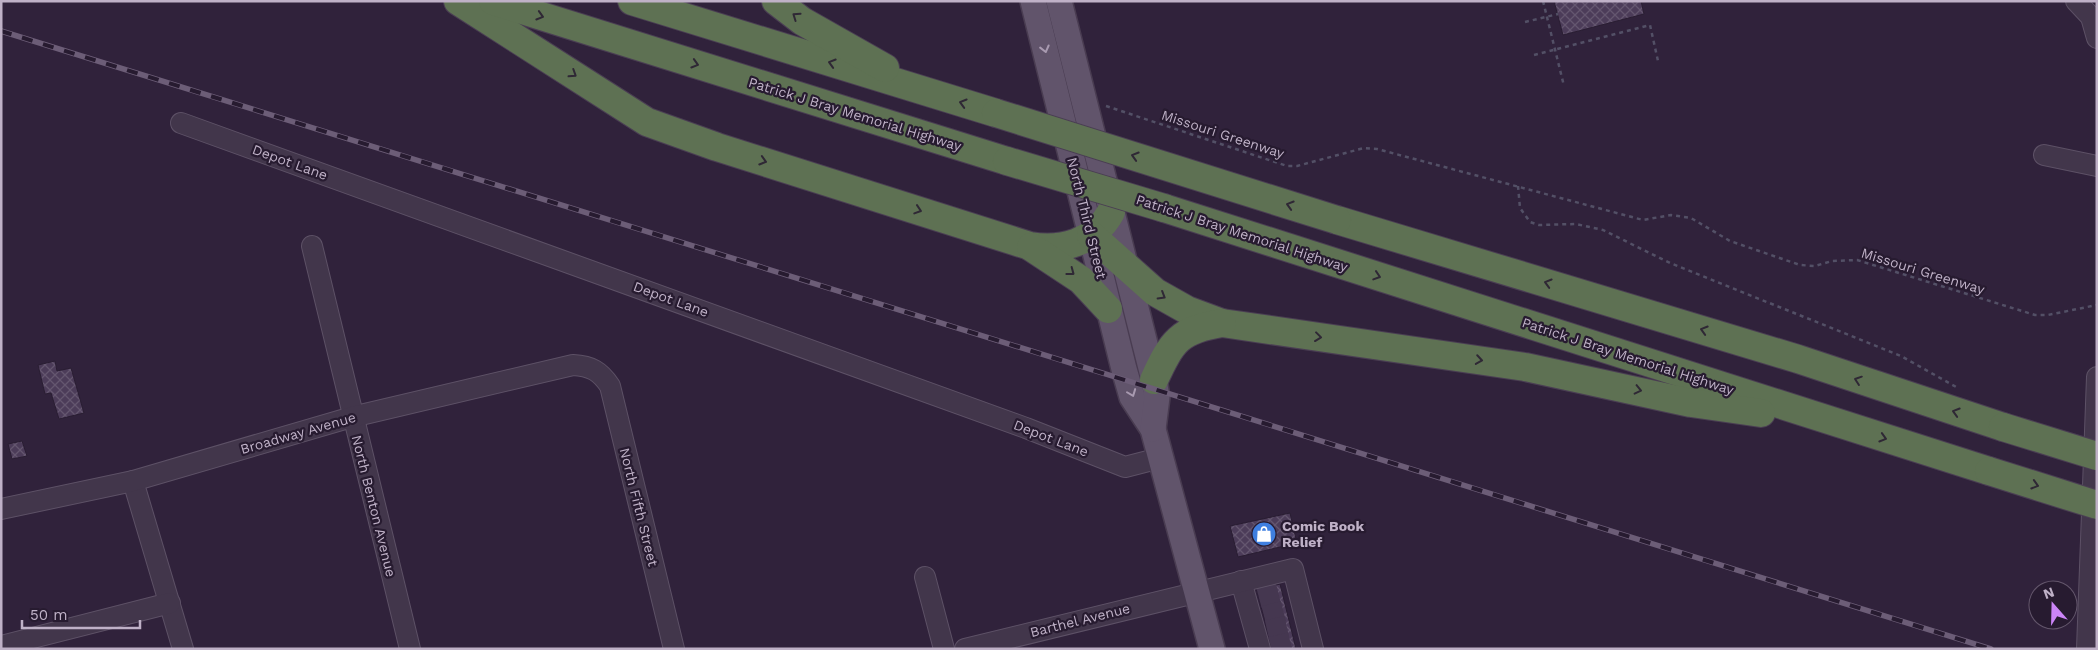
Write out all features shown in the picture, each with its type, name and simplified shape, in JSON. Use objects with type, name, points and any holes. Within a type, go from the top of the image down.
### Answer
[{"type":"highway","points":[[458,1],[646,122],[716,147],[1030,246],[1058,248],[1092,235],[1106,221],[1111,212]]},
{"type":"highway","name":"Patrick J Bray Memorial Highway","points":[[493,1],[1164,208],[1836,423],[2097,504]]},
{"type":"highway","points":[[632,1],[1336,220],[1789,356],[2002,427],[2097,456]]},
{"type":"highway","points":[[776,1],[802,21],[929,93]]},
{"type":"highway","points":[[1092,235],[1124,266],[1155,292],[1187,310],[1222,322],[1525,367],[1691,403],[1836,423]]},
{"type":"highway","points":[[1030,246],[1081,280],[1108,309]]},
{"type":"highway","points":[[1154,380],[1165,356],[1182,336],[1202,326],[1222,322]]},
{"type":"main road","name":"North Third Street","points":[[1033,1],[1092,235],[1108,309],[1132,397],[1153,429],[1212,649]]},
{"type":"main road","name":"North Third Street","points":[[1059,1],[1154,380],[1157,397],[1153,429]]},
{"type":"street","points":[[2076,1],[2091,17],[2097,38]]},
{"type":"street","name":"Depot Lane","points":[[181,123],[1026,428],[1125,467],[1160,458]]},
{"type":"street","points":[[2044,155],[2097,166]]},
{"type":"street","name":"North Benton Avenue","points":[[312,246],[410,649]]},
{"type":"street","name":"Broadway Avenue","points":[[1,509],[133,481],[352,416],[573,365],[586,366],[596,370]]},
{"type":"street","name":"North Fifth Street","points":[[596,370],[610,386],[674,649]]},
{"type":"street","points":[[2087,649],[2097,377]]},
{"type":"street","points":[[133,481],[183,649]]},
{"type":"street","name":"Barthel Avenue","points":[[965,649],[1196,591],[1293,569],[1298,619]]},
{"type":"street","points":[[925,577],[944,649]]},
{"type":"street","points":[[1241,581],[1260,627]]},
{"type":"street","points":[[1,646],[170,603]]},
{"type":"path","points":[[1543,1],[1564,86]]},
{"type":"path","points":[[1526,22],[1558,14]]},
{"type":"path","points":[[1534,55],[1650,26],[1658,62]]},
{"type":"path","name":"Missouri Greenway","points":[[1097,103],[1287,166],[1297,166],[1364,148],[1377,149],[1643,220],[1671,215],[1691,218],[1730,241],[1800,265],[1815,266],[1832,261],[1857,260],[2035,315],[2048,315],[2097,305]]},
{"type":"path","points":[[1518,186],[1520,208],[1530,222],[1538,225],[1576,224],[1604,230],[1649,254],[1901,356],[1959,389]]},
{"type":"building","points":[[1554,1],[1641,1],[1644,14],[1563,35]]},
{"type":"building","points":[[55,361],[57,371],[71,368],[84,413],[59,419],[51,393],[45,394],[38,365]]},
{"type":"building","points":[[22,441],[27,456],[12,459],[8,444]]},
{"type":"building","name":"Comic Book Relief","points":[[1290,513],[1297,543],[1238,557],[1230,526]]},
{"type":"building","points":[[1280,584],[1296,649],[1272,649],[1257,590]]},
{"type":"tunnel","points":[[1259,598],[1282,592]]},
{"type":"tunnel","points":[[1264,616],[1287,610]]},
{"type":"tunnel","points":[[1267,630],[1290,625]]},
{"type":"tunnel","points":[[1271,647],[1294,641]]},
{"type":"railway","points":[[1,31],[1991,649]]},
{"type":"place","name":"Comic Book Relief","points":[[1264,534]]}]
